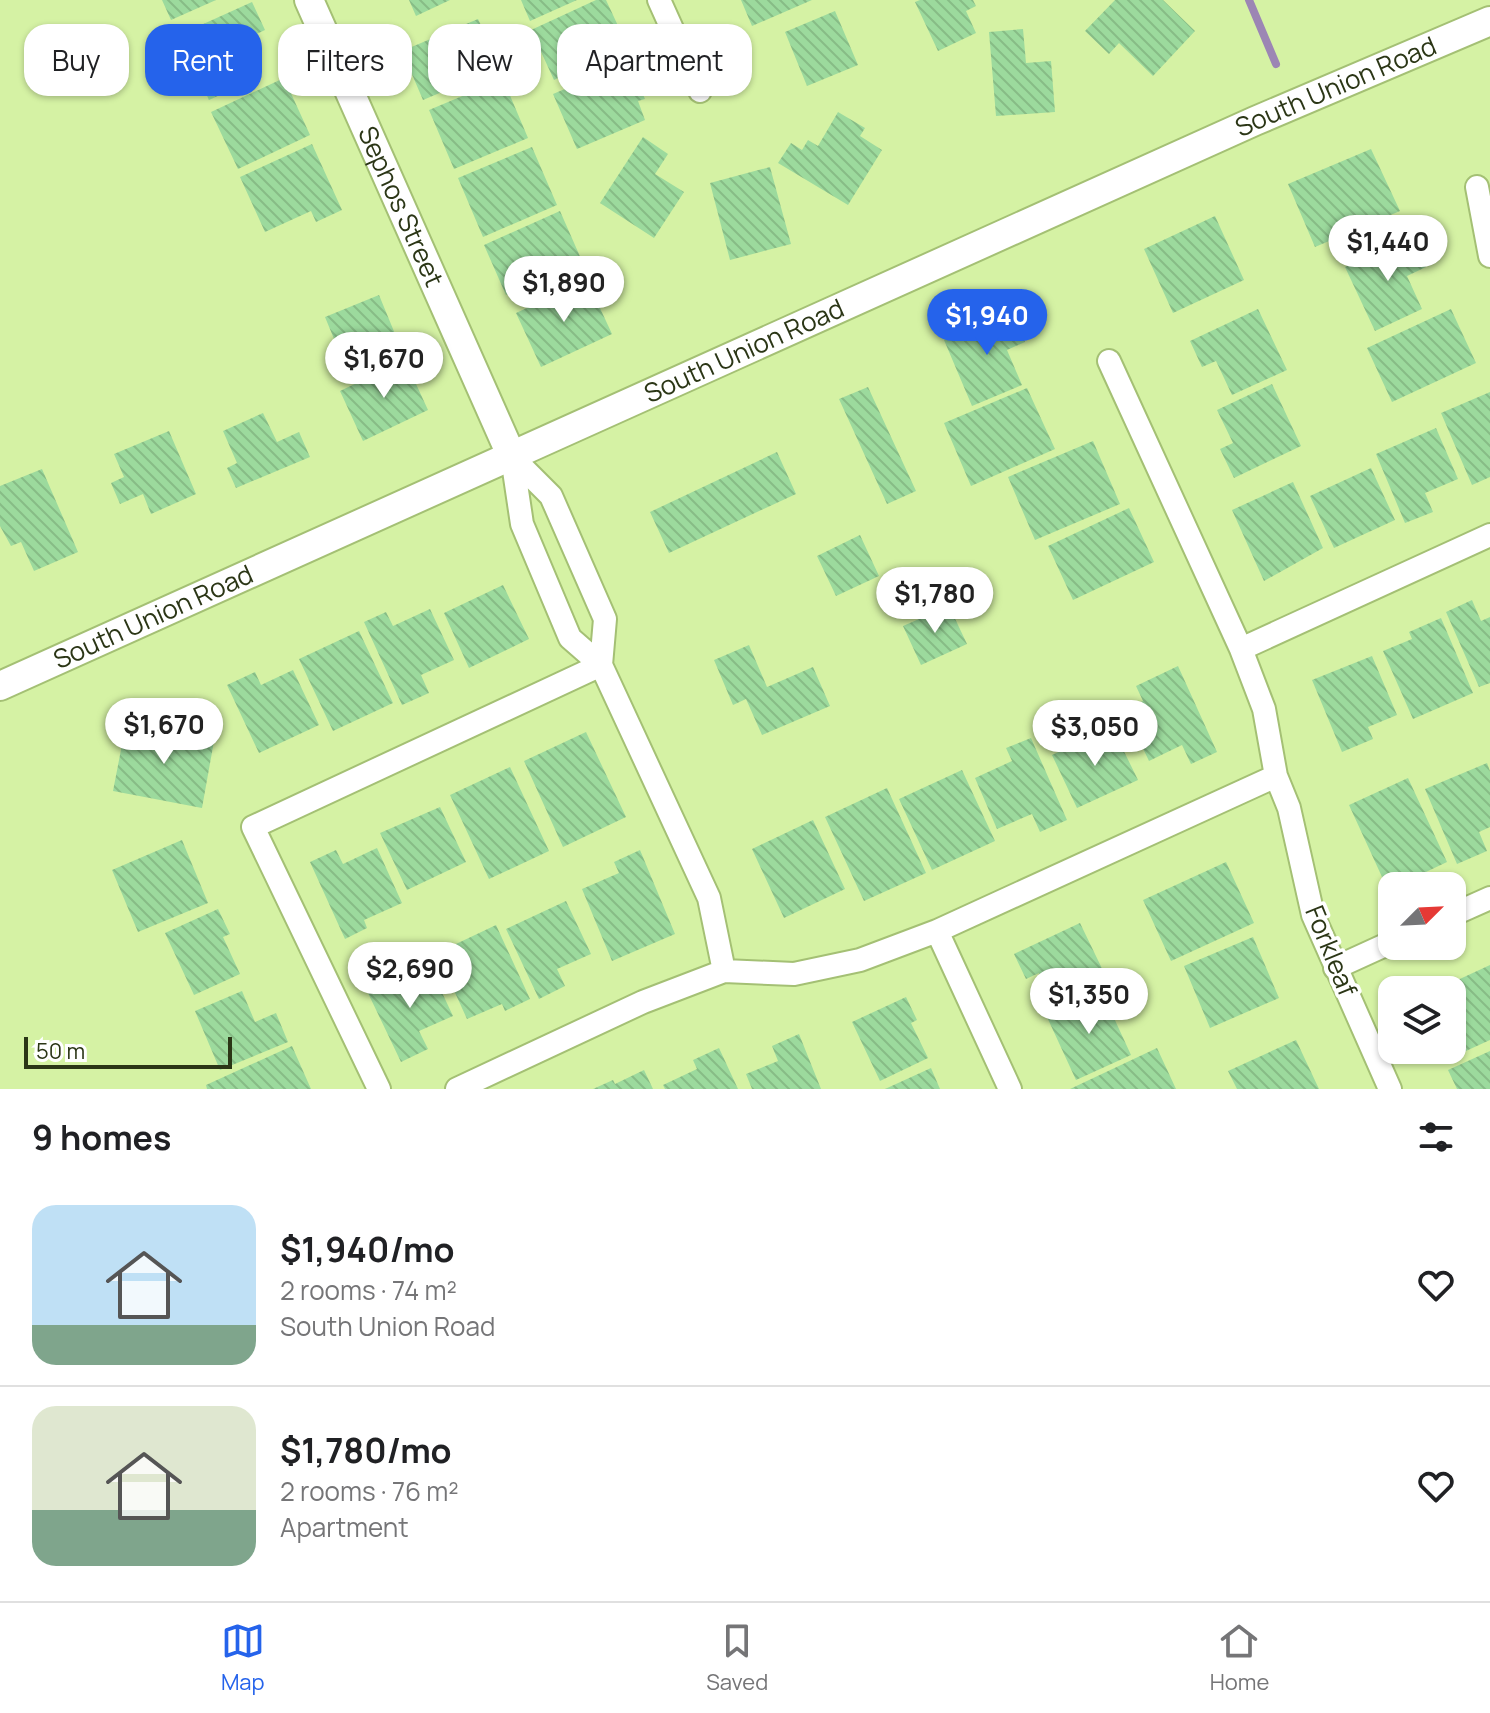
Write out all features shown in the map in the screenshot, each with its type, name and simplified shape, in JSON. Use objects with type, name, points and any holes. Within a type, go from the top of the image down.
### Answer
[{"type":"street","name":"Sephos Street","points":[[309,0],[512,457]]},
{"type":"street","points":[[659,0],[670,24]]},
{"type":"street","name":"South Union Road","points":[[0,686],[1226,134],[1490,21]]},
{"type":"street","points":[[1477,187],[1490,256]]},
{"type":"street","name":"Forkleaf","points":[[1109,361],[1241,649],[1264,709],[1276,776],[1289,808],[1313,915],[1390,1089]]},
{"type":"street","points":[[512,457],[522,524],[570,638],[601,665],[709,898],[724,971]]},
{"type":"street","points":[[512,457],[551,496],[605,619],[601,665]]},
{"type":"street","points":[[1241,649],[1490,535]]},
{"type":"street","points":[[379,1089],[253,827],[601,665]]},
{"type":"street","points":[[457,1089],[643,1002],[724,971],[794,974],[860,960],[937,931],[1276,776]]},
{"type":"street","points":[[1466,909],[1490,898]]},
{"type":"street","points":[[937,931],[1010,1089]]},
{"type":"street","points":[[1335,968],[1378,948]]},
{"type":"building","points":[[162,0],[216,0],[171,20]]},
{"type":"building","points":[[409,0],[450,0],[416,16]]},
{"type":"building","points":[[521,0],[577,0],[530,21]]},
{"type":"building","points":[[596,0],[606,0],[617,24],[557,24],[557,79],[554,80],[541,52],[541,25]]},
{"type":"building","points":[[741,0],[812,0],[752,26]]},
{"type":"building","points":[[973,0],[976,6],[966,11],[976,33],[938,51],[915,2]]},
{"type":"building","points":[[1115,0],[1163,0],[1195,31],[1153,76],[1119,43],[1109,54],[1085,31]]},
{"type":"building","points":[[252,2],[265,30],[262,31],[262,24],[203,24]]},
{"type":"building","points":[[835,11],[858,65],[807,86],[785,32]]},
{"type":"building","points":[[1023,29],[1026,63],[1051,61],[1055,112],[996,116],[989,32]]},
{"type":"building","points":[[428,40],[428,96],[432,96],[423,100],[412,74],[412,47]]},
{"type":"building","points":[[278,81],[278,96],[292,96],[310,135],[238,169],[211,112],[245,96],[262,96],[262,88]]},
{"type":"building","points":[[553,94],[644,96],[645,99],[638,101],[645,120],[577,149]]},
{"type":"building","points":[[462,96],[510,96],[528,138],[454,169],[429,110]]},
{"type":"building","points":[[838,112],[865,128],[860,136],[882,150],[848,205],[778,163],[791,143],[802,150],[808,140],[818,146]]},
{"type":"building","points":[[643,137],[668,154],[655,174],[684,192],[654,238],[600,203]]},
{"type":"building","points":[[312,144],[342,210],[316,222],[311,211],[265,232],[240,177]]},
{"type":"building","points":[[532,147],[557,205],[483,237],[458,178]]},
{"type":"building","points":[[1371,149],[1400,211],[1315,247],[1288,184]]},
{"type":"building","points":[[770,167],[791,244],[730,260],[710,183]]},
{"type":"building","points":[[560,211],[582,261],[506,295],[484,245]]},
{"type":"building","points":[[1215,216],[1244,280],[1173,313],[1144,249]]},
{"type":"building","points":[[1412,236],[1426,267],[1407,276],[1422,309],[1375,331],[1345,267]]},
{"type":"building","points":[[587,280],[612,334],[541,367],[516,313]]},
{"type":"building","points":[[379,295],[400,346],[346,368],[325,317]]},
{"type":"building","points":[[1258,309],[1287,370],[1232,395],[1216,361],[1202,367],[1190,341]]},
{"type":"building","points":[[1451,309],[1476,363],[1392,402],[1367,348]]},
{"type":"building","points":[[1012,310],[1025,342],[1007,350],[1022,385],[972,406],[944,340]]},
{"type":"building","points":[[405,360],[428,410],[363,441],[340,391]]},
{"type":"building","points":[[1272,384],[1301,446],[1234,478],[1220,449],[1233,443],[1217,410]]},
{"type":"building","points":[[868,387],[916,491],[887,504],[839,399]]},
{"type":"building","points":[[1027,388],[1055,449],[971,486],[944,423]]},
{"type":"building","points":[[1490,392],[1490,477],[1472,485],[1441,413]]},
{"type":"building","points":[[263,413],[277,442],[299,432],[310,457],[236,488],[227,468],[237,463],[223,431]]},
{"type":"building","points":[[1436,428],[1458,479],[1425,493],[1433,512],[1405,523],[1376,454]]},
{"type":"building","points":[[169,431],[196,494],[151,514],[143,494],[120,504],[111,483],[124,477],[114,454]]},
{"type":"building","points":[[1093,441],[1120,504],[1035,540],[1008,477]]},
{"type":"building","points":[[777,452],[796,494],[669,553],[650,512]]},
{"type":"building","points":[[1371,468],[1395,520],[1334,548],[1310,496]]},
{"type":"building","points":[[42,469],[78,552],[34,571],[21,542],[11,546],[0,526],[0,486]]},
{"type":"building","points":[[1293,482],[1323,548],[1264,581],[1232,510]]},
{"type":"building","points":[[1129,508],[1154,562],[1073,600],[1048,546]]},
{"type":"building","points":[[860,535],[879,576],[836,596],[817,556]]},
{"type":"building","points":[[503,585],[529,639],[469,668],[444,613]]},
{"type":"building","points":[[1472,600],[1481,621],[1490,617],[1490,683],[1479,687],[1446,612]]},
{"type":"building","points":[[949,606],[967,644],[921,665],[903,626]]},
{"type":"building","points":[[430,609],[454,660],[421,675],[429,693],[402,705],[364,622],[386,612],[393,626]]},
{"type":"building","points":[[1441,618],[1473,693],[1413,719],[1383,651],[1412,639],[1409,632]]},
{"type":"building","points":[[359,631],[393,703],[333,731],[299,659]]},
{"type":"building","points":[[749,645],[767,687],[813,667],[830,706],[762,735],[746,699],[733,705],[714,660]]},
{"type":"building","points":[[1372,656],[1397,715],[1368,727],[1373,739],[1342,752],[1312,680]]},
{"type":"building","points":[[1178,666],[1217,752],[1191,764],[1182,745],[1149,761],[1124,709],[1143,701],[1136,686]]},
{"type":"building","points":[[293,670],[319,725],[259,753],[227,685],[255,672],[261,685]]},
{"type":"building","points":[[126,724],[214,741],[202,808],[113,791]]},
{"type":"building","points":[[1112,727],[1138,780],[1077,808],[1052,755]]},
{"type":"building","points":[[586,732],[626,817],[563,847],[524,761]]},
{"type":"building","points":[[1031,738],[1067,820],[1040,832],[1032,814],[997,829],[975,778],[1012,761],[1006,748]]},
{"type":"building","points":[[1487,763],[1490,771],[1490,827],[1479,832],[1487,851],[1457,864],[1425,789]]},
{"type":"building","points":[[510,767],[549,851],[489,879],[450,795]]},
{"type":"building","points":[[962,770],[995,841],[932,870],[899,799]]},
{"type":"building","points":[[1408,778],[1447,862],[1426,872],[1380,872],[1349,805]]},
{"type":"building","points":[[887,788],[926,873],[864,901],[825,817]]},
{"type":"building","points":[[440,807],[466,862],[407,890],[380,833]]},
{"type":"building","points":[[813,820],[845,889],[784,918],[752,849]]},
{"type":"building","points":[[182,840],[208,903],[138,932],[112,870]]},
{"type":"building","points":[[377,848],[402,903],[364,920],[367,928],[345,939],[310,862],[336,850],[343,864]]},
{"type":"building","points":[[640,850],[675,934],[612,961],[582,889],[619,873],[614,862]]},
{"type":"building","points":[[1226,862],[1254,923],[1171,961],[1143,900]]},
{"type":"building","points":[[566,901],[591,954],[557,969],[565,986],[539,999],[506,929]]},
{"type":"building","points":[[218,909],[230,934],[223,937],[240,974],[194,995],[165,933]]},
{"type":"building","points":[[1080,923],[1109,983],[1055,1008],[1039,973],[1026,979],[1014,954]]},
{"type":"building","points":[[496,925],[530,999],[505,1011],[502,1004],[467,1019],[437,953]]},
{"type":"building","points":[[1253,937],[1279,998],[1210,1028],[1184,966]]},
{"type":"building","points":[[429,965],[453,1016],[419,1031],[428,1049],[401,1062],[368,993]]},
{"type":"building","points":[[1490,965],[1490,1040],[1466,1051],[1466,976]]},
{"type":"building","points":[[242,991],[255,1022],[276,1013],[288,1042],[220,1070],[195,1011]]},
{"type":"building","points":[[1102,992],[1131,1055],[1076,1080],[1047,1017]]},
{"type":"building","points":[[906,997],[917,1020],[911,1023],[928,1058],[880,1081],[852,1022]]},
{"type":"building","points":[[799,1034],[821,1089],[752,1089],[746,1074],[778,1061],[772,1046]]},
{"type":"building","points":[[1296,1040],[1319,1089],[1237,1089],[1228,1071]]},
{"type":"building","points":[[292,1046],[311,1089],[207,1089],[206,1085]]},
{"type":"building","points":[[719,1048],[738,1089],[665,1089],[663,1085],[697,1069],[693,1060]]},
{"type":"building","points":[[1157,1048],[1176,1089],[1070,1089]]},
{"type":"building","points":[[1490,1051],[1490,1089],[1457,1089],[1448,1070]]},
{"type":"building","points":[[931,1068],[940,1089],[885,1089]]},
{"type":"building","points":[[644,1070],[653,1089],[593,1089],[613,1080],[615,1084]]},
{"type":"waterway","points":[[1249,0],[1276,64]]}]
